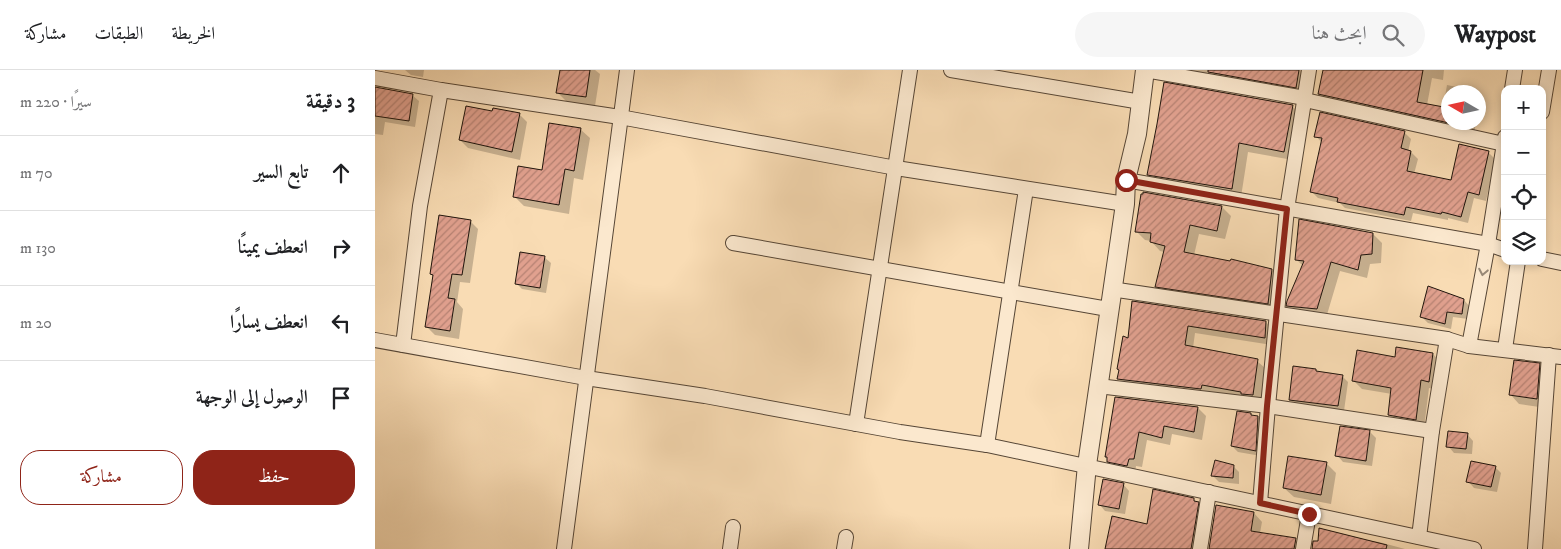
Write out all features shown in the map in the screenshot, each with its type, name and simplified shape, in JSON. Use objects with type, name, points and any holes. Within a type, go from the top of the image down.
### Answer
[{"type":"street","points":[[568,548],[586,378],[627,70]]},
{"type":"street","points":[[856,424],[910,70]]},
{"type":"street","points":[[951,70],[1141,102]]},
{"type":"street","points":[[1079,549],[1087,465],[1108,309],[1125,204],[1126,180],[1137,134],[1145,70],[1305,99],[1501,140]]},
{"type":"street","points":[[1260,503],[1267,406],[1287,209],[1309,70]]},
{"type":"street","points":[[1513,85],[1515,70]]},
{"type":"street","points":[[1546,88],[1549,70]]},
{"type":"street","points":[[375,78],[441,90],[621,117],[896,168],[1125,204]]},
{"type":"street","points":[[403,345],[420,206],[441,90]]},
{"type":"street","points":[[1469,346],[1501,160]]},
{"type":"street","points":[[1126,180],[1488,244],[1501,249]]},
{"type":"street","points":[[987,445],[1027,189]]},
{"type":"street","points":[[733,242],[880,270],[1108,309]]},
{"type":"street","points":[[1546,260],[1561,264]]},
{"type":"street","points":[[1505,349],[1517,265]]},
{"type":"street","points":[[1111,290],[1447,339],[1469,346],[1555,356],[1535,549]]},
{"type":"street","points":[[1419,537],[1447,339]]},
{"type":"street","points":[[375,340],[586,378],[705,396],[900,432],[987,445],[1473,549]]},
{"type":"street","points":[[1098,386],[1267,406],[1433,431]]},
{"type":"street","points":[[1200,549],[1209,492]]},
{"type":"street","points":[[1303,549],[1309,514]]},
{"type":"street","points":[[729,549],[733,527]]},
{"type":"building","points":[[560,70],[590,70],[586,97],[556,93]]},
{"type":"building","points":[[1208,70],[1299,70],[1296,88],[1208,72]]},
{"type":"building","points":[[1323,70],[1423,70],[1417,102],[1441,106],[1441,121],[1318,94]]},
{"type":"building","points":[[1164,82],[1293,105],[1284,152],[1239,143],[1232,189],[1147,175]]},
{"type":"building","points":[[375,87],[413,94],[409,121],[375,116]]},
{"type":"building","points":[[466,106],[492,111],[493,108],[520,113],[512,152],[459,140]]},
{"type":"building","points":[[1320,112],[1405,131],[1401,148],[1411,151],[1407,171],[1451,180],[1459,144],[1489,151],[1479,195],[1468,192],[1461,217],[1442,212],[1441,214],[1406,207],[1404,215],[1337,202],[1338,198],[1310,192],[1322,138],[1314,137]]},
{"type":"building","points":[[549,123],[581,128],[574,171],[565,169],[559,205],[513,197],[518,166],[542,170]]},
{"type":"building","points":[[1143,192],[1222,206],[1217,231],[1190,225],[1184,252],[1230,261],[1231,259],[1272,269],[1268,304],[1155,287],[1165,246],[1150,242],[1151,233],[1135,232],[1141,194]]},
{"type":"building","points":[[439,215],[471,220],[462,275],[452,274],[448,298],[455,299],[450,331],[425,327],[433,275],[430,274]]},
{"type":"building","points":[[1299,219],[1373,233],[1372,254],[1361,255],[1358,270],[1331,262],[1317,309],[1286,306],[1304,261],[1295,260]]},
{"type":"building","points":[[520,252],[545,256],[540,288],[515,284]]},
{"type":"building","points":[[1428,286],[1464,299],[1462,314],[1447,312],[1445,324],[1420,317]]},
{"type":"building","points":[[1132,301],[1266,321],[1265,338],[1188,326],[1185,345],[1258,359],[1253,395],[1202,385],[1201,389],[1117,379],[1123,336],[1128,338]]},
{"type":"building","points":[[1396,347],[1433,353],[1429,382],[1421,380],[1416,420],[1388,415],[1391,388],[1352,381],[1357,350],[1395,357]]},
{"type":"building","points":[[1514,360],[1540,363],[1537,399],[1509,395]]},
{"type":"building","points":[[1293,366],[1343,375],[1338,406],[1289,400]]},
{"type":"building","points":[[1115,397],[1198,407],[1194,432],[1164,426],[1162,438],[1139,432],[1134,459],[1129,459],[1127,466],[1107,462],[1107,457],[1105,457]]},
{"type":"building","points":[[1237,411],[1258,416],[1256,451],[1231,446]]},
{"type":"building","points":[[1340,426],[1370,430],[1366,461],[1335,456]]},
{"type":"building","points":[[1448,431],[1468,433],[1466,449],[1446,447]]},
{"type":"building","points":[[1288,456],[1327,462],[1321,495],[1283,488]]},
{"type":"building","points":[[1215,460],[1234,465],[1233,478],[1211,476]]},
{"type":"building","points":[[1471,461],[1496,466],[1491,487],[1466,482]]},
{"type":"building","points":[[1103,479],[1124,483],[1119,509],[1098,505]]},
{"type":"building","points":[[1153,489],[1194,498],[1194,501],[1199,502],[1191,549],[1105,549],[1112,516],[1147,524]]},
{"type":"building","points":[[1216,505],[1254,512],[1251,531],[1296,538],[1294,549],[1209,549]]},
{"type":"building","points":[[1319,528],[1387,545],[1386,549],[1312,549],[1313,541],[1318,541]]},
{"type":"route","points":[[1126,180],[1287,209],[1267,406],[1260,503],[1309,514]]}]
